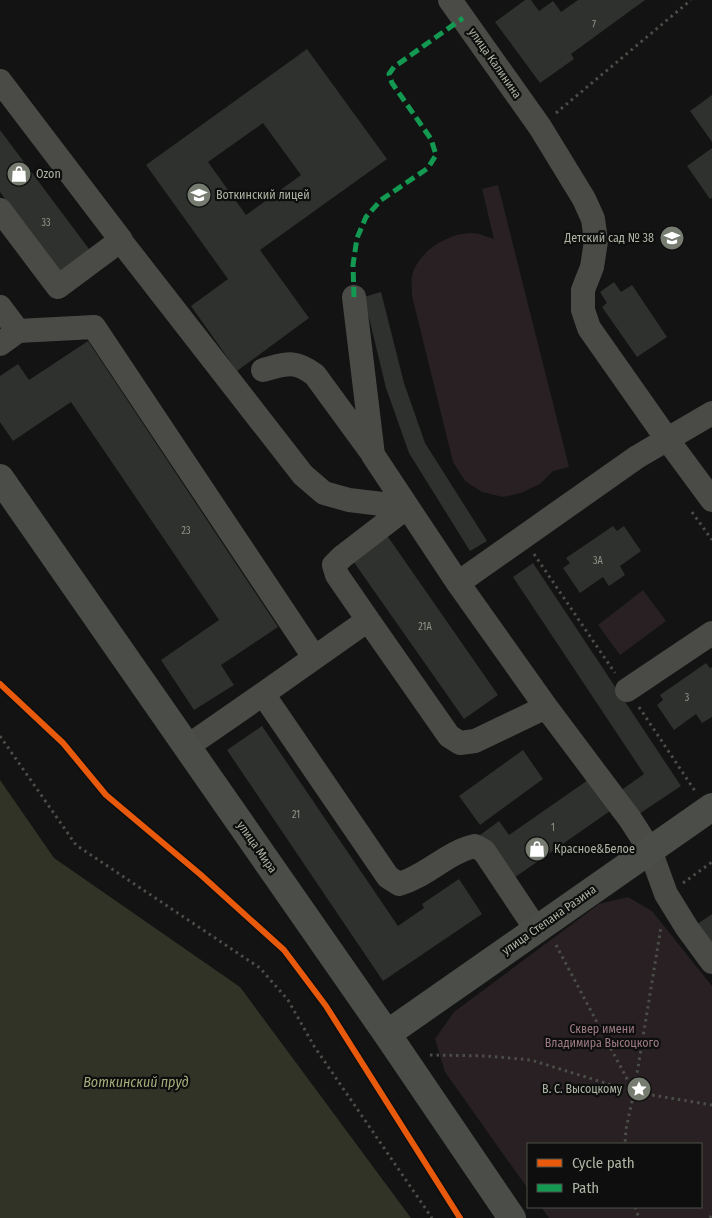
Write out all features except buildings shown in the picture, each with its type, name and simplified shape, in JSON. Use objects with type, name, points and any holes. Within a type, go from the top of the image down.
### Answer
[{"type":"main road","name":"улица Мира","points":[[0,478],[188,746],[512,1218]]},
{"type":"main road","name":"улица Степана Разина","points":[[387,1034],[546,937],[650,850],[704,799]]},
{"type":"lane","name":"улица Калинина","points":[[452,0],[540,127],[584,199],[593,219],[596,241],[592,267],[582,290],[582,310],[590,328],[666,439],[712,500]]},
{"type":"lane","points":[[0,81],[120,240],[303,475],[324,493],[349,500],[407,507]]},
{"type":"lane","points":[[0,210],[58,287],[120,240]]},
{"type":"lane","points":[[354,297],[373,454]]},
{"type":"lane","points":[[0,307],[9,337],[94,327],[314,657]]},
{"type":"lane","points":[[263,370],[286,364],[302,365],[315,375],[373,454],[458,583],[546,707],[630,819],[650,850],[666,894],[687,928],[712,962]]},
{"type":"lane","points":[[458,583],[637,458],[712,413]]},
{"type":"lane","points":[[407,507],[342,557],[334,566],[337,575],[368,620],[449,736],[460,743],[476,741],[546,707]]},
{"type":"lane","points":[[188,746],[368,620]]},
{"type":"lane","points":[[627,690],[712,633]]},
{"type":"lane","points":[[263,694],[388,877],[400,884],[412,880],[464,848],[475,846],[484,851],[546,937]]},
{"type":"path","points":[[540,127],[690,0]]},
{"type":"path","points":[[522,537],[704,799]]},
{"type":"path","points":[[0,736],[76,845],[260,968],[288,1000],[314,1046],[432,1218]]},
{"type":"path","points":[[625,1143],[666,894],[712,862]]},
{"type":"path","points":[[546,937],[634,1092]]},
{"type":"path","points":[[427,1055],[487,1056],[531,1060],[634,1092],[712,1106]]},
{"type":"path","points":[[710,1218],[712,1214]]},
{"type":"green space","points":[[498,185],[569,467],[553,471],[540,484],[521,493],[503,497],[482,492],[465,481],[453,462],[412,296],[412,276],[415,267],[427,251],[435,245],[453,236],[472,233],[494,239],[482,189]]},
{"type":"green space","points":[[643,590],[666,621],[620,655],[598,625]]},
{"type":"green space","name":"Сквер имени Владимира Высоцкого","points":[[628,897],[652,911],[712,986],[712,1218],[549,1218],[542,1208],[702,1208],[702,1143],[527,1143],[527,1188],[445,1072],[435,1039],[454,1012],[599,904]]},
{"type":"water","name":"Воткинский пруд","points":[[0,780],[54,858],[240,987],[411,1218],[0,1218]]},
{"type":"marked path","points":[[354,297],[353,265],[357,238],[366,217],[381,200],[428,168],[436,155],[431,139],[392,83],[389,74],[394,67],[463,18]]},
{"type":"cycle path","points":[[0,684],[63,743],[106,795],[201,875],[284,950],[326,1006],[460,1218]]},
{"type":"place","name":"Ozon","points":[[19,174]]},
{"type":"place","name":"Воткинский лицей","points":[[199,195]]},
{"type":"place","name":"Детский сад № 38","points":[[672,238]]},
{"type":"place","name":"Красное&Белое","points":[[537,849]]},
{"type":"place","name":"В. С. Высоцкому","points":[[639,1089]]}]
